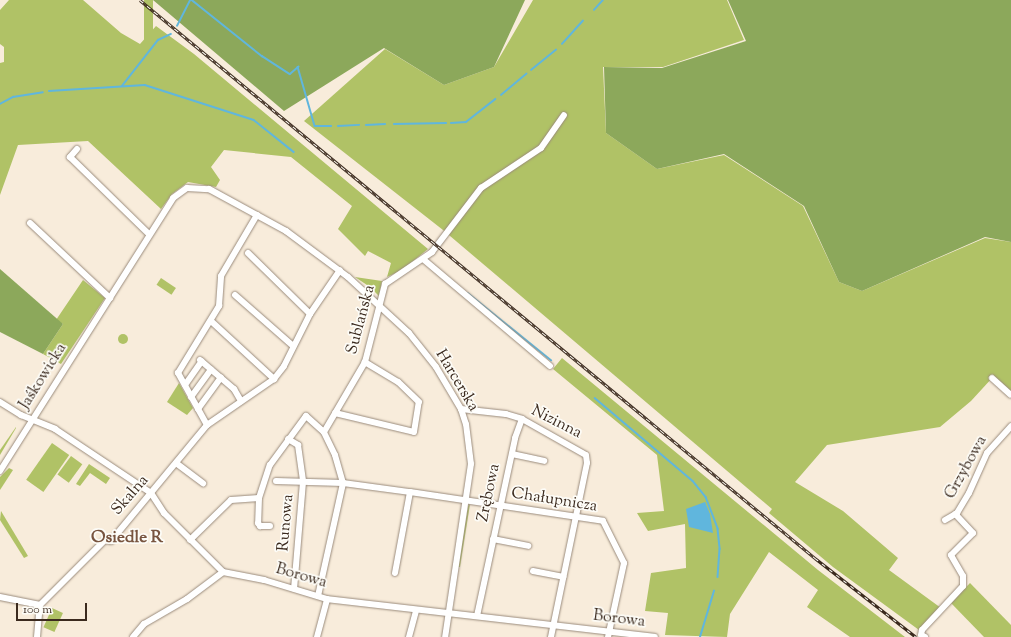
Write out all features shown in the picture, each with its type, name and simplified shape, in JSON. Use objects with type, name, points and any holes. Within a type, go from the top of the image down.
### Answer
[{"type":"street","name":"Sublańska","points":[[324,432],[365,362],[388,280],[423,259],[437,246],[454,219],[481,188],[541,148],[564,116]]},
{"type":"street","points":[[76,149],[70,157],[149,234]]},
{"type":"street","name":"Jaśkowicka","points":[[0,471],[173,198],[187,188],[195,187],[209,189],[257,215]]},
{"type":"street","points":[[206,425],[178,373],[219,306],[220,283],[224,269],[257,215]]},
{"type":"street","name":"Harcerska","points":[[257,215],[298,239],[340,270],[380,305],[409,333],[436,367],[461,409],[472,452],[445,637]]},
{"type":"street","points":[[30,223],[110,298]]},
{"type":"street","points":[[248,253],[310,314]]},
{"type":"street","points":[[423,259],[550,366]]},
{"type":"street","name":"Skalna","points":[[40,605],[105,540],[111,541],[206,425],[267,386],[274,379],[284,366],[310,314],[340,270]]},
{"type":"street","points":[[235,295],[293,346]]},
{"type":"street","points":[[211,321],[274,379]]},
{"type":"street","points":[[185,385],[201,360],[243,400]]},
{"type":"street","points":[[335,413],[414,432],[419,402],[398,382],[365,362]]},
{"type":"street","points":[[191,397],[211,369]]},
{"type":"street","points":[[198,409],[220,377]]},
{"type":"street","points":[[992,378],[1011,395]]},
{"type":"street","points":[[0,402],[32,420],[55,429],[151,493],[164,513],[223,572],[187,598],[144,624],[133,637]]},
{"type":"street","name":"Nizinna","points":[[461,409],[506,414],[522,419],[584,452],[587,463],[551,637]]},
{"type":"street","name":"Runowa","points":[[270,526],[260,526],[258,523],[258,498],[270,465],[288,438],[306,416],[324,432]]},
{"type":"street","name":"Zrębowa","points":[[476,616],[512,454],[522,419]]},
{"type":"street","name":"Grzybowa","points":[[945,520],[955,514],[969,493],[987,453],[1011,426]]},
{"type":"street","points":[[318,596],[343,483],[335,455],[324,432]]},
{"type":"street","name":"Runowa","points":[[288,438],[298,445],[304,482],[294,589]]},
{"type":"street","name":"Zrębowa","points":[[512,454],[544,461]]},
{"type":"street","points":[[176,463],[203,483]]},
{"type":"street","name":"Runowa","points":[[276,481],[343,483]]},
{"type":"street","name":"Chałupnicza","points":[[343,483],[603,521],[622,556],[624,563],[608,634]]},
{"type":"street","points":[[395,572],[410,492]]},
{"type":"street","name":"Runowa","points":[[190,540],[231,500],[258,498]]},
{"type":"street","points":[[923,636],[922,630],[963,586],[963,576],[952,555],[973,533],[955,514]]},
{"type":"street","name":"Zrębowa","points":[[493,539],[528,546]]},
{"type":"street","points":[[534,571],[563,577]]},
{"type":"street","name":"Borowa","points":[[223,572],[294,589],[327,599],[554,625],[608,634],[655,637]]},
{"type":"street","points":[[0,597],[30,600],[40,605],[37,637]]},
{"type":"street","points":[[317,637],[327,599]]},
{"type":"street","points":[[409,637],[416,610]]},
{"type":"green space","points":[[9,0],[83,0],[121,33],[140,44],[156,26],[194,54],[428,249],[402,270],[387,277],[391,263],[368,251],[365,256],[338,229],[352,206],[291,157],[224,150],[211,167],[220,180],[216,187],[188,182],[172,194],[161,209],[88,141],[18,145],[0,195],[0,63],[4,62],[4,47],[0,44],[0,10]]},
{"type":"green space","points":[[144,0],[153,0],[153,178],[144,178]]},
{"type":"green space","points":[[153,0],[525,0],[494,67],[444,85],[384,48],[284,111]]},
{"type":"green space","points":[[533,0],[727,0],[744,40],[663,67],[603,67],[606,133],[657,169],[724,155],[803,206],[839,282],[862,291],[985,238],[1011,242],[1011,393],[993,377],[971,401],[940,427],[827,445],[795,482],[843,511],[898,558],[889,570],[941,608],[919,630],[833,567],[769,513],[772,509],[443,230],[304,121],[385,49],[444,85],[494,67]]},
{"type":"green space","points":[[728,0],[1011,0],[1011,242],[985,237],[862,291],[839,282],[804,206],[724,154],[657,169],[606,133],[604,67],[662,68],[746,41]]},
{"type":"green space","points":[[0,269],[63,324],[43,354],[0,332]]},
{"type":"green space","points":[[355,277],[382,281],[379,296],[370,287]]},
{"type":"green space","points":[[161,278],[176,288],[171,295],[157,285]]},
{"type":"green space","points":[[83,280],[105,298],[61,364],[43,354],[63,324],[56,320]]},
{"type":"green space","points":[[123,334],[128,339],[123,344],[118,339]]},
{"type":"green space","points":[[562,358],[818,570],[905,637],[850,637],[807,607],[818,590],[769,552],[730,614],[727,637],[665,635],[668,613],[645,611],[651,573],[686,568],[685,524],[648,531],[637,513],[664,511],[657,455],[553,369]]},
{"type":"green space","points":[[179,383],[193,408],[187,415],[167,402]]},
{"type":"green space","points":[[16,428],[0,455],[0,450]]},
{"type":"green space","points":[[52,443],[69,455],[43,492],[26,480]]},
{"type":"green space","points":[[71,456],[82,464],[69,483],[57,475]]},
{"type":"green space","points":[[89,464],[110,478],[106,484],[90,473],[80,486],[76,484]]},
{"type":"green space","points":[[9,468],[13,470],[0,490],[0,477]]},
{"type":"green space","points":[[470,504],[460,567],[458,567],[468,506]]},
{"type":"green space","points":[[1,511],[28,556],[24,558],[0,520]]},
{"type":"green space","points":[[970,583],[1011,625],[1011,637],[984,637],[951,603]]},
{"type":"green space","points":[[52,608],[63,613],[54,632],[43,627]]},
{"type":"water","points":[[705,502],[710,514],[713,533],[689,527],[686,509]]},
{"type":"waterway","points":[[177,26],[190,0]]},
{"type":"waterway","points":[[192,0],[262,56],[290,74],[298,67],[315,126],[331,126]]},
{"type":"waterway","points":[[594,10],[603,0]]},
{"type":"waterway","points":[[562,44],[583,21]]},
{"type":"waterway","points":[[122,86],[158,40],[171,34]]},
{"type":"waterway","points":[[531,70],[556,50]]},
{"type":"waterway","points":[[501,95],[526,74]]},
{"type":"waterway","points":[[49,91],[145,85],[254,120],[294,152]]},
{"type":"waterway","points":[[0,104],[13,97],[43,92]]},
{"type":"waterway","points":[[451,123],[466,122],[495,99]]},
{"type":"waterway","points":[[394,124],[446,123]]},
{"type":"waterway","points":[[366,125],[385,124]]},
{"type":"waterway","points":[[338,126],[359,125]]},
{"type":"waterway","points":[[468,293],[551,360]]},
{"type":"waterway","points":[[595,398],[693,481],[706,497],[718,529],[720,549],[718,577]]},
{"type":"waterway","points":[[700,637],[714,591]]},
{"type":"railway","points":[[140,0],[815,558],[916,637]]},
{"type":"district","name":"Osiedle R","points":[[127,539]]}]
